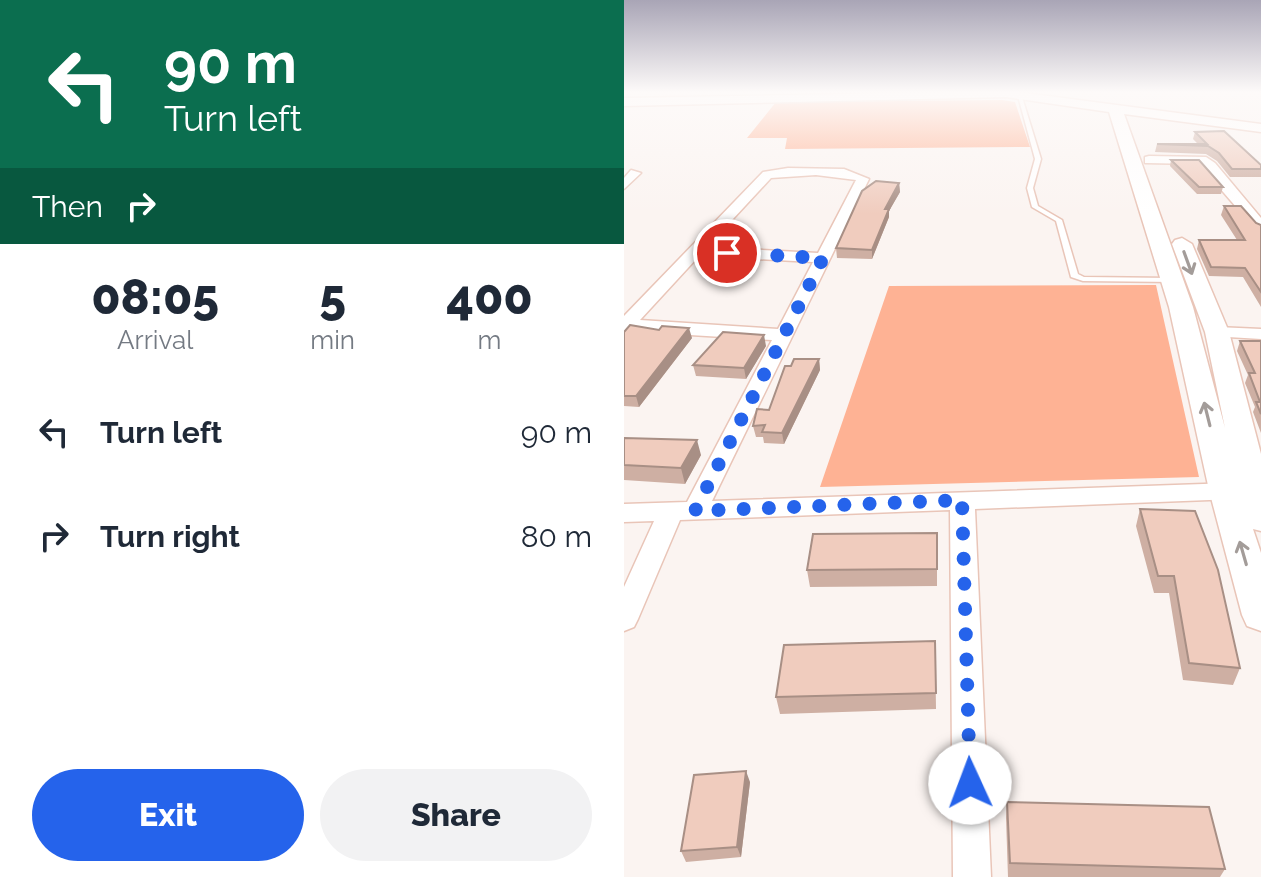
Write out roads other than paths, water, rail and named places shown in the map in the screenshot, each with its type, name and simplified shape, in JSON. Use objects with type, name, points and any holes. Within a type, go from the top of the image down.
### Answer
[{"type":"street","points":[[1131,132],[1172,280],[1247,490],[1261,519]]},
{"type":"street","points":[[1137,132],[1217,332],[1247,490],[1261,615]]},
{"type":"street","points":[[1149,160],[1202,160],[1211,166],[1261,227]]},
{"type":"street","points":[[624,619],[783,335],[863,179],[855,174],[778,172],[767,175],[625,325]]},
{"type":"street","points":[[624,185],[635,173]]},
{"type":"street","points":[[695,251],[823,258]]},
{"type":"street","points":[[625,325],[783,335]]},
{"type":"street","points":[[1217,332],[1261,334]]},
{"type":"street","points":[[624,513],[1247,490]]},
{"type":"street","points":[[962,500],[972,877]]},
{"type":"lane","points":[[1027,132],[1038,159],[1030,188],[1035,207],[1059,220],[1074,275],[1083,279],[1172,280]]}]
